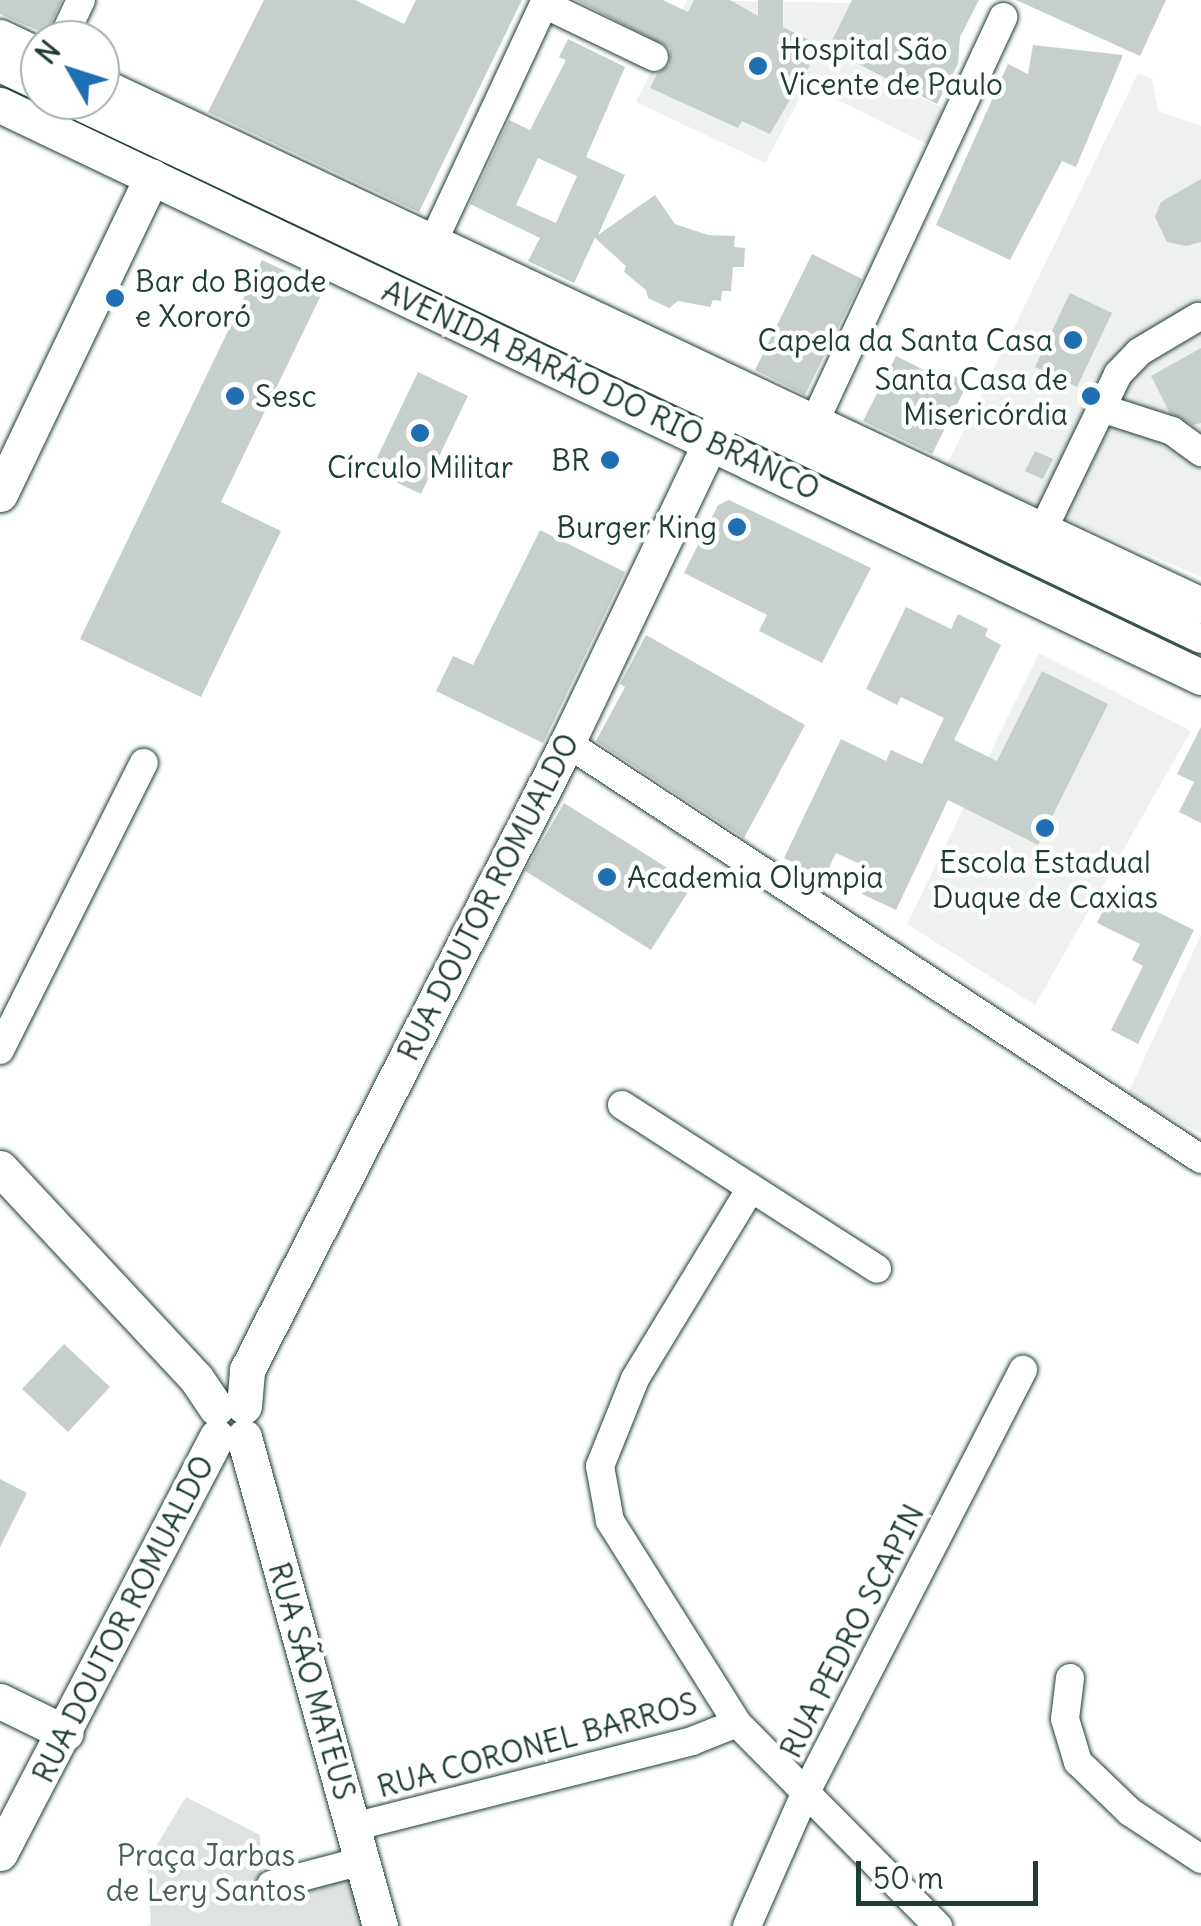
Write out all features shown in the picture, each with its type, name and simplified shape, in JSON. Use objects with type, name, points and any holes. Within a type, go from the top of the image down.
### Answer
[{"type":"main road","name":"AVENIDA BARÃO DO RIO BRANCO","points":[[120,95],[725,416],[1201,677]]},
{"type":"main road","name":"AVENIDA BARÃO DO RIO BRANCO","points":[[0,106],[152,177],[725,416],[814,423],[1035,544],[1201,605]]},
{"type":"main road","points":[[0,494],[152,177]]},
{"type":"main road","name":"RUA DOUTOR ROMUALDO","points":[[0,1853],[230,1422],[247,1370],[567,743],[725,416]]},
{"type":"main road","name":"RUA SÃO MATEUS","points":[[0,1168],[196,1378],[230,1422],[380,1926]]},
{"type":"main road","points":[[196,1378],[218,1385],[247,1370]]},
{"type":"main road","points":[[0,1701],[66,1733]]},
{"type":"street","points":[[426,256],[545,2],[654,57]]},
{"type":"street","points":[[814,423],[1003,17]]},
{"type":"street","name":"AVENIDA BARÃO DO RIO BRANCO","points":[[107,120],[426,256]]},
{"type":"street","points":[[140,136],[152,154],[152,177]]},
{"type":"street","points":[[1035,544],[1101,408],[1122,398],[1138,370],[1199,323]]},
{"type":"street","points":[[1101,408],[1172,432],[1201,452]]},
{"type":"street","name":"AVENIDA BARÃO DO RIO BRANCO","points":[[725,416],[1035,544],[1201,639]]},
{"type":"street","points":[[567,743],[1201,1159]]},
{"type":"street","points":[[0,1050],[144,763]]},
{"type":"street","points":[[622,1105],[878,1269]]},
{"type":"street","points":[[751,1188],[635,1379],[600,1466],[610,1521],[738,1723],[938,1926]]},
{"type":"street","name":"RUA PEDRO SCAPIN","points":[[747,1926],[804,1794],[1024,1370]]},
{"type":"street","points":[[1070,1678],[1065,1719],[1078,1762],[1130,1812],[1201,1859]]},
{"type":"street","name":"RUA CORONEL BARROS","points":[[353,1826],[692,1742],[738,1723]]},
{"type":"street","points":[[271,1885],[362,1861]]},
{"type":"shaded area","name":"Hospital São Vicente de Paulo","points":[[687,0],[851,3],[828,49],[944,109],[927,144],[807,85],[765,163],[636,102]]},
{"type":"shaded area","name":"Santa Casa de Misericórdia","points":[[1138,73],[1152,79],[1158,111],[1201,126],[1201,577],[946,467]]},
{"type":"shaded area","name":"Escola Estadual Duque de Caxias","points":[[1039,653],[1191,731],[1035,1005],[907,924]]},
{"type":"shaded area","points":[[1201,935],[1201,1133],[1127,1096]]},
{"type":"green space","name":"Praça Jarbas de Lery Santos","points":[[186,1797],[260,1835],[263,1898],[357,1878],[369,1926],[147,1926],[151,1925],[147,1861]]},
{"type":"building","points":[[0,0],[62,0],[53,20],[20,23],[0,14]]},
{"type":"building","points":[[264,0],[355,0],[404,24],[416,0],[522,0],[419,212],[208,112]]},
{"type":"building","name":"Hospital São Vicente de Paulo","points":[[576,0],[663,0],[688,12],[694,0],[730,0],[758,16],[758,0],[783,0],[783,27],[821,46],[770,134],[742,121],[738,128],[650,88],[657,74],[669,65],[670,48]]},
{"type":"building","points":[[852,0],[979,0],[960,37],[958,64],[937,104],[828,49]]},
{"type":"building","points":[[1016,0],[1166,0],[1140,56]]},
{"type":"building","points":[[568,39],[625,67],[586,157],[625,175],[598,235],[655,195],[675,224],[708,235],[735,236],[734,247],[745,248],[744,267],[733,267],[731,291],[722,291],[721,301],[713,300],[710,307],[678,301],[669,308],[648,298],[646,290],[624,272],[626,266],[595,238],[574,283],[528,261],[540,238],[470,204],[509,120],[530,130],[566,60],[559,57]],"holes":[[[538,158],[577,176],[556,223],[516,205]]]},
{"type":"building","points":[[1033,45],[1123,55],[1076,167],[1062,161],[1010,260],[936,225],[1008,64],[1028,74]]},
{"type":"building","points":[[1201,179],[1201,242],[1186,246],[1167,242],[1155,217],[1161,202]]},
{"type":"building","points":[[812,254],[862,279],[805,395],[755,370]]},
{"type":"building","name":"Sesc","points":[[262,260],[324,289],[221,502],[281,531],[201,697],[80,639]]},
{"type":"building","name":"Capela da Santa Casa","points":[[1070,293],[1112,313],[1077,387],[1035,367]]},
{"type":"building","points":[[1201,348],[1201,423],[1193,425],[1169,412],[1151,376]]},
{"type":"building","points":[[896,356],[938,377],[942,369],[968,383],[932,454],[863,421]]},
{"type":"building","name":"Círculo Militar","points":[[418,372],[468,396],[421,494],[371,470]]},
{"type":"building","points":[[1035,451],[1053,459],[1043,479],[1025,471]]},
{"type":"building","points":[[729,500],[871,568],[822,663],[759,631],[767,615],[684,573],[718,505]]},
{"type":"building","points":[[540,530],[625,572],[543,743],[436,691],[453,656],[473,665]]},
{"type":"building","points":[[906,607],[951,629],[958,614],[988,629],[985,636],[1001,645],[954,740],[997,761],[1042,671],[1108,704],[1038,845],[948,800],[896,910],[862,894],[873,870],[836,853],[824,878],[784,858],[841,739],[886,761],[891,750],[922,764],[944,718],[901,697],[897,705],[866,689]]},
{"type":"building","points":[[646,635],[805,725],[744,838],[596,741],[625,687],[620,684]]},
{"type":"building","points":[[1201,727],[1201,823],[1179,812],[1194,782],[1177,774]]},
{"type":"building","name":"Academia Olympia","points":[[564,803],[693,884],[651,950],[525,871]]},
{"type":"building","points":[[1113,890],[1194,930],[1138,1044],[1111,1030],[1143,966],[1132,960],[1140,944],[1097,923]]},
{"type":"building","points":[[64,1344],[110,1387],[68,1432],[22,1389]]},
{"type":"building","points":[[0,1479],[27,1493],[0,1547]]},
{"type":"place","name":"Hospital São Vicente de Paulo","points":[[758,66]]},
{"type":"place","name":"Bar do Bigode e Xororó","points":[[115,298]]},
{"type":"place","name":"Capela da Santa Casa","points":[[1073,340]]},
{"type":"place","name":"Sesc","points":[[235,396]]},
{"type":"place","name":"Santa Casa de Misericórdia","points":[[1091,396]]},
{"type":"place","name":"Círculo Militar","points":[[420,433]]},
{"type":"place","name":"BR","points":[[610,460]]},
{"type":"place","name":"Burger King","points":[[737,527]]},
{"type":"place","name":"Escola Estadual Duque de Caxias","points":[[1045,828]]},
{"type":"place","name":"Academia Olympia","points":[[607,877]]}]
